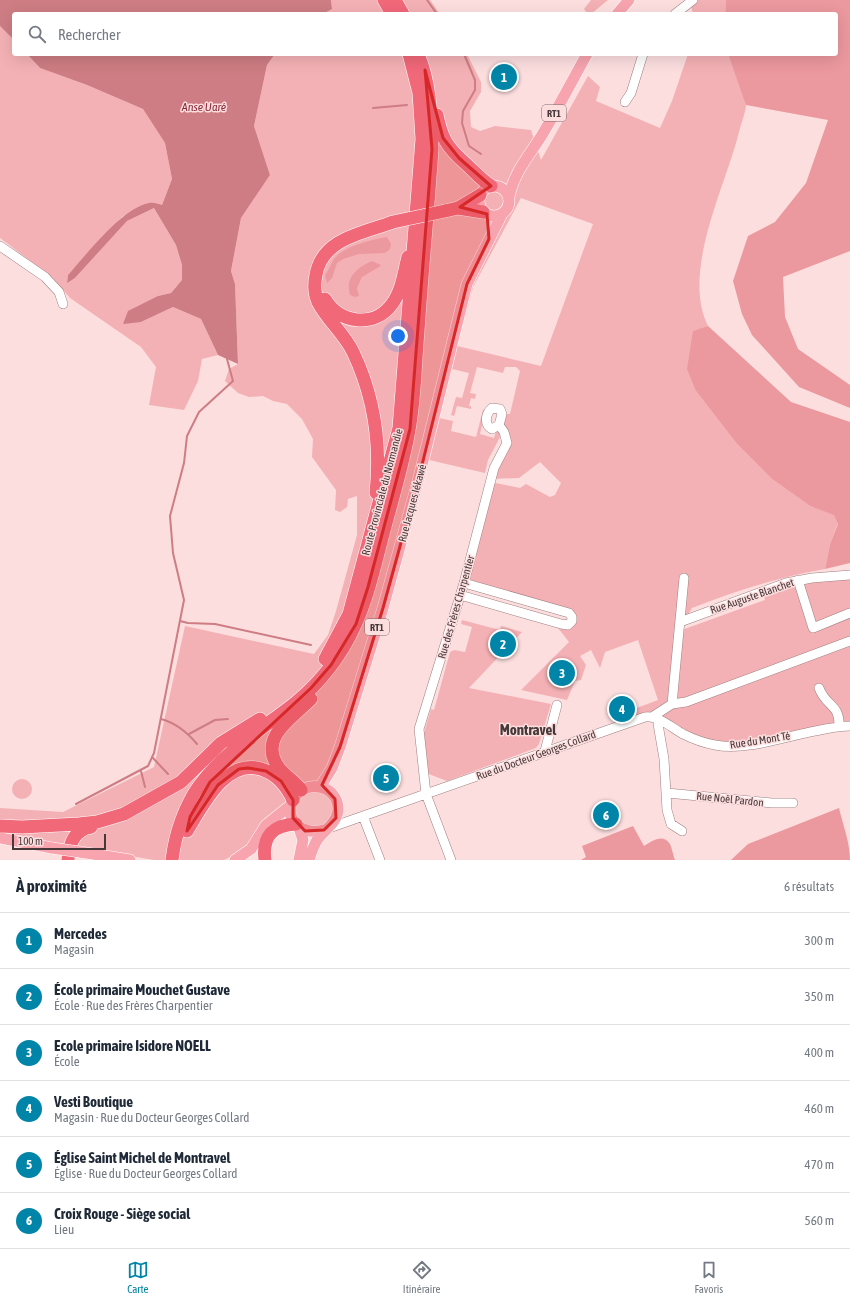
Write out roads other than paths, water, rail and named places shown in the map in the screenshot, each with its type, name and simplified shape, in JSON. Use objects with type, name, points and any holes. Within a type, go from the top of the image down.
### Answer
[{"type":"highway","points":[[384,0],[391,12]]},
{"type":"highway","points":[[395,0],[402,12]]},
{"type":"highway","name":"Route Provinciale du Normandie","points":[[164,860],[167,841],[174,820],[184,799],[197,778],[215,757],[296,691],[327,657],[349,614],[399,428],[422,139],[419,93],[410,56]]},
{"type":"highway","name":"Route Provinciale du Normandie","points":[[345,644],[356,624],[382,540],[410,429],[432,149],[431,111],[425,70],[419,56]]},
{"type":"highway","points":[[425,70],[443,138],[459,158],[481,180],[494,186]]},
{"type":"highway","points":[[367,550],[378,474],[378,456],[371,404],[364,378],[352,350],[318,302],[314,283],[316,270],[327,251],[335,244],[349,236],[394,222],[452,209],[480,195]]},
{"type":"highway","points":[[452,209],[485,213]]},
{"type":"highway","points":[[394,222],[369,236],[337,250],[323,271],[320,279],[324,297],[328,304],[345,317],[354,321],[367,320],[383,314],[392,304],[398,294],[415,234]]},
{"type":"highway","points":[[181,860],[190,817],[210,782],[283,711],[322,677],[345,644]]},
{"type":"highway","points":[[295,798],[295,782],[282,772],[275,762],[272,747],[273,740],[278,731],[328,681],[345,644]]},
{"type":"highway","points":[[172,860],[180,826],[189,803],[200,786],[216,766],[238,746],[283,711]]},
{"type":"highway","points":[[68,860],[73,837],[77,832],[83,828],[113,821],[181,782],[221,743],[260,719]]},
{"type":"highway","points":[[187,831],[207,799],[218,785],[239,769],[257,768],[266,771],[282,781],[295,798]]},
{"type":"highway","points":[[0,826],[22,827],[79,824],[97,822],[124,814]]},
{"type":"highway","points":[[265,860],[265,847],[271,832],[279,826],[298,826]]},
{"type":"main road","points":[[619,12],[629,0]]},
{"type":"main road","name":"RT1","points":[[509,197],[511,184],[518,170],[541,136],[586,56]]},
{"type":"main road","name":"RT1","points":[[494,186],[518,170]]},
{"type":"main road","points":[[485,213],[492,216],[502,214],[508,207],[509,197],[505,190],[494,186],[484,189],[480,195],[479,204],[485,213],[489,239]]},
{"type":"main road","name":"Rue Jacques Iékawé","points":[[320,786],[332,768],[383,608],[418,481],[467,284],[502,214]]},
{"type":"main road","name":"Rue Jacques Iékawé","points":[[332,768],[332,794]]},
{"type":"main road","points":[[236,860],[251,848],[266,825],[295,798],[311,786],[320,786],[332,794],[337,806],[336,818],[312,849],[309,860]]},
{"type":"main road","points":[[295,798],[291,812],[303,840],[299,860]]},
{"type":"main road","points":[[298,826],[311,832],[326,829]]},
{"type":"main road","points":[[0,838],[87,855],[130,860]]},
{"type":"street","points":[[678,12],[693,0]]},
{"type":"street","points":[[625,102],[636,81],[642,56]]},
{"type":"street","points":[[0,246],[45,277],[59,292],[63,304]]},
{"type":"street","name":"Rue des Frères Charpentier","points":[[451,860],[426,794],[419,729],[464,583],[494,468],[507,443],[504,432],[499,425]]},
{"type":"street","name":"Rue Auguste Blanchet","points":[[680,622],[798,580],[850,575]]},
{"type":"street","points":[[672,704],[684,578]]},
{"type":"street","points":[[798,580],[813,628],[850,613]]},
{"type":"street","points":[[460,595],[561,624],[568,625],[572,622],[572,617],[568,613],[464,583]]},
{"type":"street","name":"Rue du Docteur Georges Collard","points":[[326,829],[621,724],[645,717],[656,719],[672,704],[686,702],[850,642]]},
{"type":"street","points":[[819,688],[822,696],[837,710],[839,716],[839,726]]},
{"type":"street","points":[[545,751],[557,705]]},
{"type":"street","points":[[656,719],[664,759],[667,810],[672,824],[682,831]]},
{"type":"street","name":"Rue du Mont Té","points":[[656,719],[704,743],[730,747],[839,726],[850,726]]},
{"type":"street","name":"Rue Noël Pardon","points":[[667,793],[772,803],[793,803]]},
{"type":"street","points":[[337,806],[342,811],[359,817],[380,860]]},
{"type":"water","points":[[0,0],[331,0],[332,9],[327,12],[12,12],[12,38],[0,26]]},
{"type":"water","name":"Anse Uaré","points":[[29,56],[274,56],[267,65],[254,126],[270,175],[241,218],[231,271],[235,284],[238,364],[218,355],[201,319],[173,307],[141,322],[123,324],[128,311],[158,296],[171,293],[182,280],[182,265],[176,245],[154,208],[127,221],[75,278],[67,283],[68,275],[95,244],[117,222],[128,213],[139,207],[151,203],[162,205],[172,179],[165,143],[143,109],[87,85],[40,68]]},
{"type":"waterway","points":[[427,0],[436,12]]},
{"type":"waterway","points":[[465,56],[475,80],[475,90],[463,111],[462,123],[469,146],[481,154]]},
{"type":"waterway","points":[[373,108],[407,105]]},
{"type":"waterway","points":[[76,804],[148,766],[154,753],[184,600],[173,553],[170,516],[184,463],[187,436],[199,412],[233,381],[227,359]]},
{"type":"waterway","points":[[180,621],[188,623],[215,624],[311,645]]},
{"type":"waterway","points":[[161,719],[181,728],[197,744]]},
{"type":"waterway","points":[[189,734],[215,720],[228,719]]},
{"type":"waterway","points":[[152,757],[168,774]]},
{"type":"waterway","points":[[141,771],[145,787]]},
{"type":"place","name":"Mercedes","points":[[504,77]]},
{"type":"place","name":"École primaire Mouchet Gustave","points":[[503,644]]},
{"type":"place","name":"Ecole primaire Isidore NOELL","points":[[562,673]]},
{"type":"place","name":"Vesti Boutique","points":[[622,709]]},
{"type":"place","name":"Église Saint Michel de Montravel","points":[[386,778]]},
{"type":"place","name":"Croix Rouge - Siège social","points":[[606,815]]},
{"type":"district","name":"Montravel","points":[[528,729]]}]
